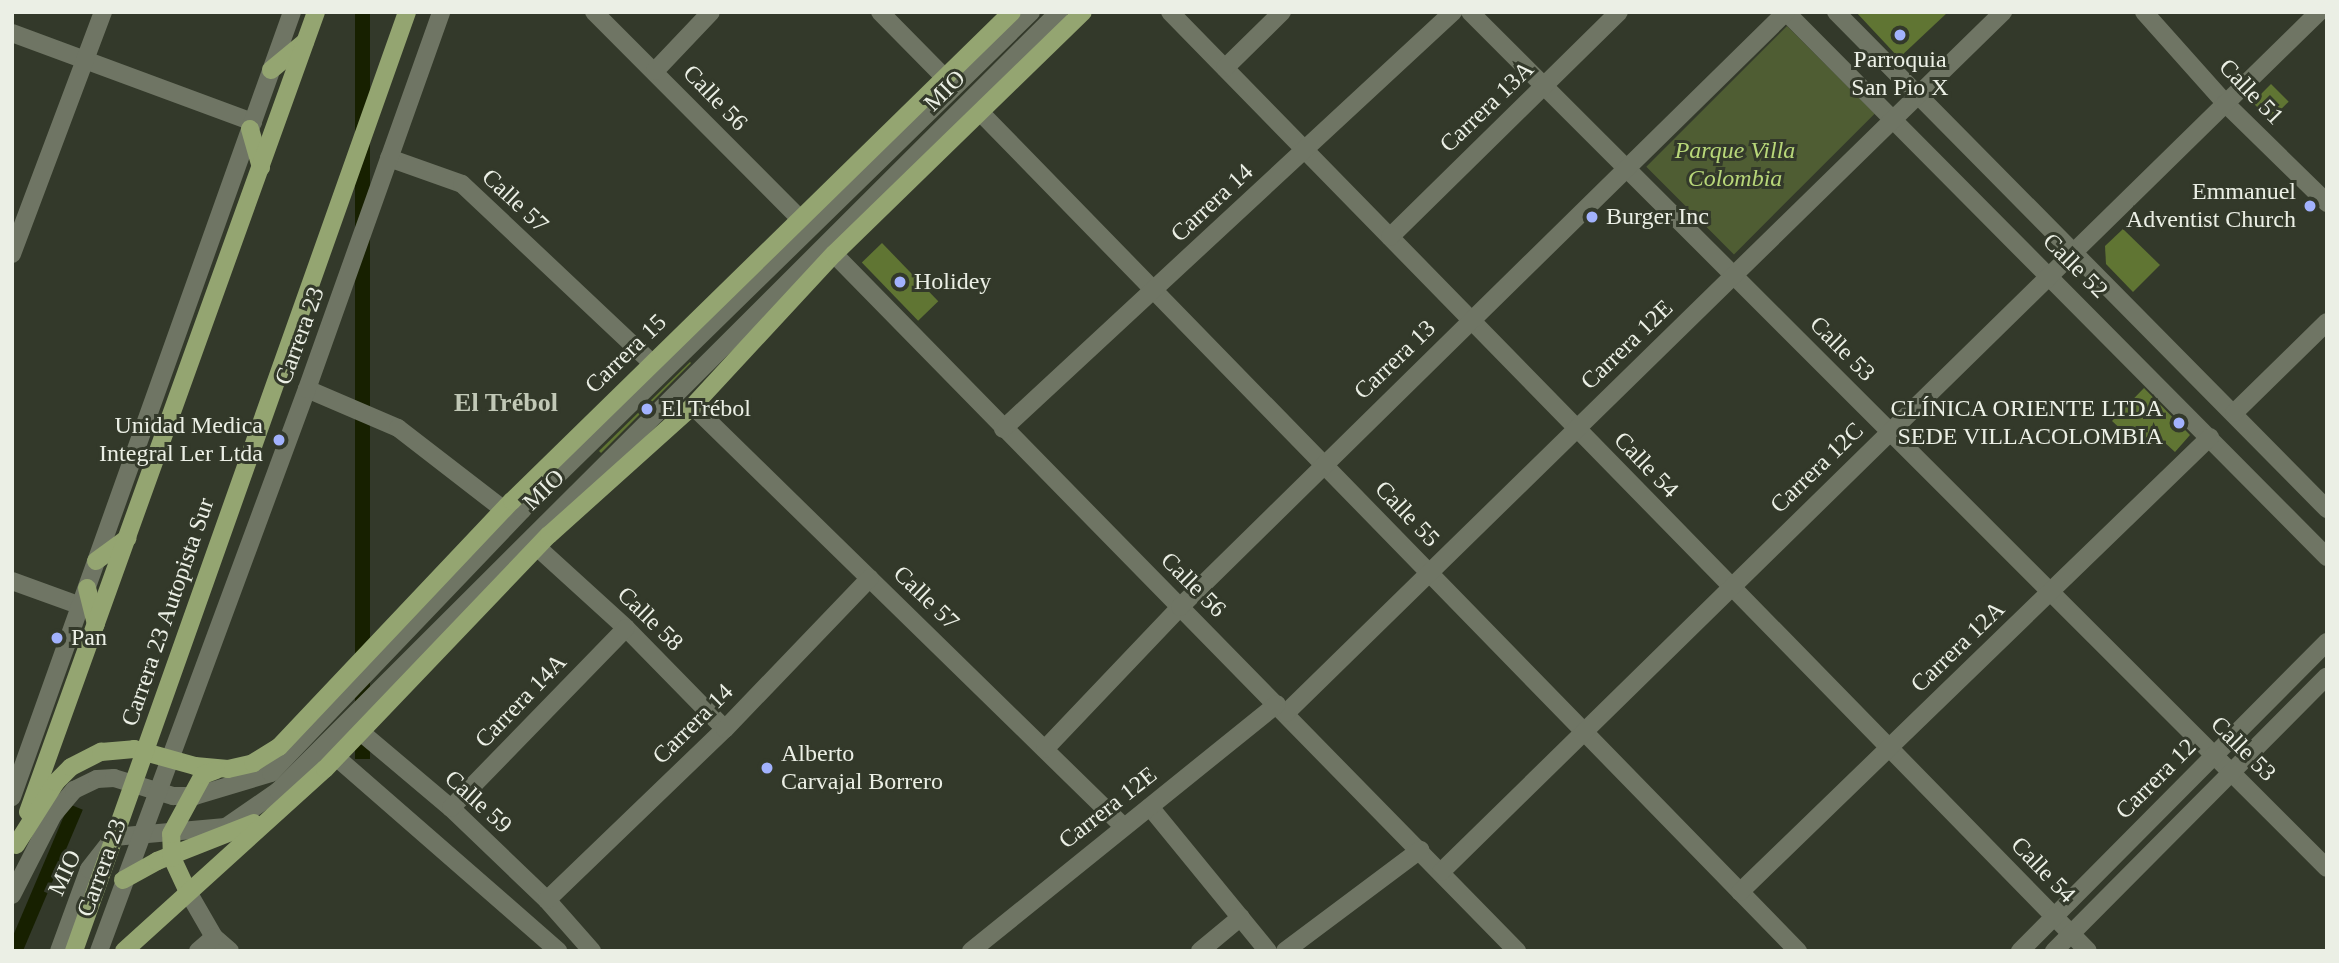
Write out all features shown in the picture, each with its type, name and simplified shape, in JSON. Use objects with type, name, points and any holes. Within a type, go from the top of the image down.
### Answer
[{"type":"main road","points":[[14,850],[316,12]]},
{"type":"main road","name":"Carrera 23 Autopista Sur","points":[[74,951],[407,12]]},
{"type":"main road","name":"Carrera 15","points":[[145,751],[168,760],[216,770],[238,768],[268,755],[328,702],[504,510],[1012,12]]},
{"type":"main road","points":[[124,951],[336,757],[354,727],[537,547],[693,406],[834,254],[1083,12]]},
{"type":"main road","points":[[271,70],[305,43]]},
{"type":"main road","points":[[251,125],[261,166]]},
{"type":"main road","points":[[96,561],[128,538]]},
{"type":"main road","points":[[87,589],[96,624]]},
{"type":"main road","points":[[14,850],[71,767],[101,752],[145,751]]},
{"type":"main road","points":[[188,892],[172,858],[171,834],[195,796],[203,775],[216,770]]},
{"type":"main road","points":[[123,880],[273,813]]},
{"type":"street","points":[[12,254],[103,12]]},
{"type":"street","points":[[12,797],[16,775],[81,606],[292,12]]},
{"type":"street","name":"Carrera 23","points":[[99,951],[140,834],[307,390],[440,12]]},
{"type":"street","name":"Calle 56","points":[[594,12],[800,219]]},
{"type":"street","points":[[655,71],[711,12]]},
{"type":"street","points":[[880,12],[945,78]]},
{"type":"street","name":"MIO","points":[[12,895],[43,830],[74,790],[105,778],[156,792],[195,796],[271,773],[328,702],[1031,12]]},
{"type":"street","name":"MIO","points":[[60,951],[89,869],[114,837],[226,827],[278,791],[354,727],[1059,12]]},
{"type":"street","name":"Calle 54","points":[[1170,12],[2088,951]]},
{"type":"street","points":[[1225,68],[1282,12]]},
{"type":"street","name":"Carrera 14","points":[[1003,429],[1453,12]]},
{"type":"street","name":"Calle 53","points":[[1470,12],[2327,868]]},
{"type":"street","name":"Carrera 13A","points":[[1390,237],[1619,12]]},
{"type":"street","name":"Calle 52","points":[[1786,12],[2327,557]]},
{"type":"street","name":"Carrera 13","points":[[1045,750],[1180,607],[1786,12]]},
{"type":"street","name":"Calle 52","points":[[1836,12],[2327,509]]},
{"type":"street","name":"Carrera 12E","points":[[971,951],[1123,826],[1281,708],[1429,573],[2003,12]]},
{"type":"street","name":"Calle 51","points":[[2144,12],[2225,103],[2327,203]]},
{"type":"street","name":"Carrera 12C","points":[[1441,872],[2319,12]]},
{"type":"street","points":[[12,33],[251,125]]},
{"type":"street","name":"Calle 55","points":[[980,112],[1798,951]]},
{"type":"street","name":"Calle 57","points":[[389,158],[462,184],[652,363]]},
{"type":"street","name":"Calle 56","points":[[834,254],[1517,951]]},
{"type":"street","points":[[2234,413],[2327,322]]},
{"type":"street","points":[[307,390],[398,428],[504,510]]},
{"type":"street","name":"Calle 57","points":[[693,406],[1123,826]]},
{"type":"street","name":"Carrera 12A","points":[[1740,892],[2210,438]]},
{"type":"street","name":"Calle 58","points":[[537,547],[626,628],[725,729]]},
{"type":"street","name":"Carrera 14","points":[[547,900],[725,729],[870,578]]},
{"type":"street","points":[[12,582],[81,606]]},
{"type":"street","name":"Carrera 14A","points":[[451,808],[626,628]]},
{"type":"street","name":"Carrera 12","points":[[2020,951],[2327,642]]},
{"type":"street","name":"Carrera 12","points":[[2054,951],[2327,676]]},
{"type":"street","name":"Calle 59","points":[[328,702],[451,808],[547,900],[592,951]]},
{"type":"street","points":[[336,757],[543,934],[558,951]]},
{"type":"street","points":[[1150,807],[1268,951]]},
{"type":"street","points":[[1285,951],[1420,850]]},
{"type":"street","points":[[188,892],[214,937],[230,951]]},
{"type":"street","points":[[543,934],[560,915]]},
{"type":"street","points":[[1200,951],[1241,917]]},
{"type":"street","points":[[198,951],[214,937]]},
{"type":"green space","name":"Parque Villa Colombia","points":[[1787,26],[1875,114],[1734,254],[1646,167]]},
{"type":"shaded area","points":[[355,12],[370,12],[370,759],[355,759]]},
{"type":"shaded area","points":[[69,804],[83,810],[23,951],[12,949],[12,938]]},
{"type":"building","name":"Parroquia San Pio X","points":[[1856,12],[1948,12],[1899,58]]},
{"type":"building","points":[[2271,84],[2289,102],[2270,120],[2253,102]]},
{"type":"building","points":[[2123,229],[2160,265],[2133,292],[2106,264],[2105,246]]},
{"type":"building","name":"Holidey","points":[[882,243],[938,301],[918,321],[862,262]]},
{"type":"building","points":[[690,362],[601,453],[599,451]]},
{"type":"building","points":[[2144,388],[2190,435],[2175,452],[2152,431],[2139,446],[2112,421]]},
{"type":"place","name":"Parroquia San Pio X","points":[[1900,35]]},
{"type":"place","name":"Emmanuel Adventist Church","points":[[2310,206]]},
{"type":"place","name":"Burger Inc","points":[[1592,217]]},
{"type":"place","name":"Holidey","points":[[900,282]]},
{"type":"place","name":"El Trébol","points":[[647,409]]},
{"type":"place","name":"CLÍNICA ORIENTE LTDA SEDE VILLACOLOMBIA","points":[[2179,423]]},
{"type":"place","name":"Unidad Medica Integral Ler Ltda","points":[[279,440]]},
{"type":"place","name":"Pan","points":[[57,638]]},
{"type":"place","name":"Alberto Carvajal Borrero","points":[[767,768]]},
{"type":"district","name":"El Trébol","points":[[506,403]]}]
